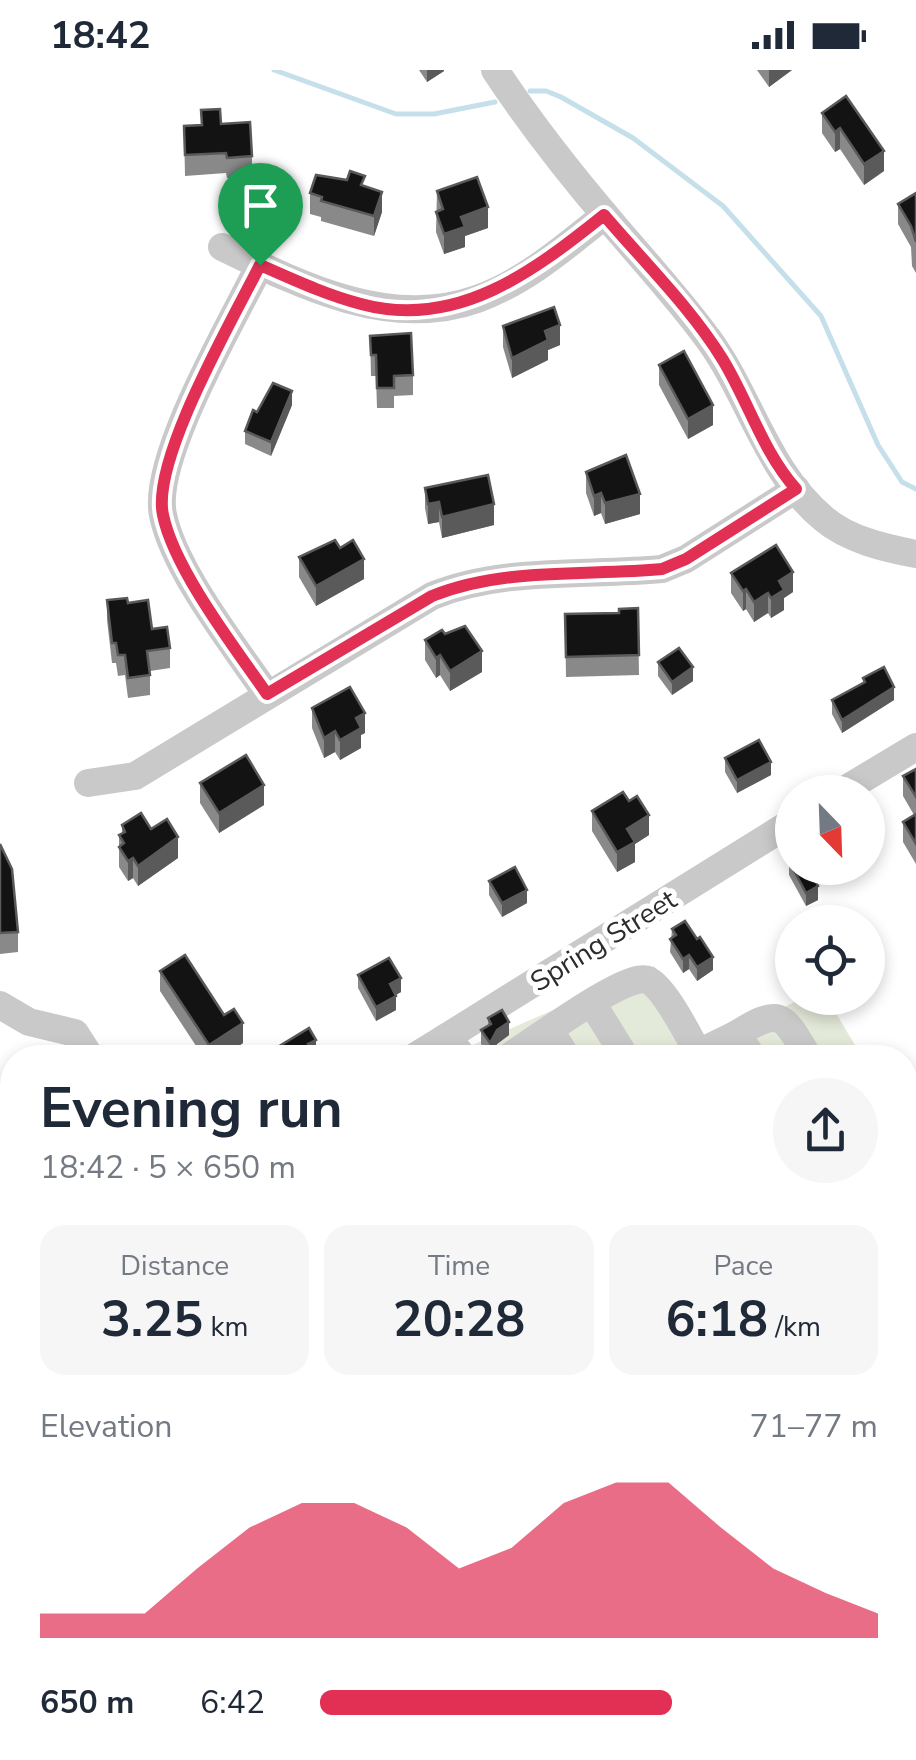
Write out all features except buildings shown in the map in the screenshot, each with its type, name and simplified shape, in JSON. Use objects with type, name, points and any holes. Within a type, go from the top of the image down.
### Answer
[{"type":"street","points":[[495,70],[604,215],[710,341],[738,387],[774,462],[796,489],[839,531],[916,554]]},
{"type":"street","points":[[222,247],[362,305],[420,310],[476,299],[528,273],[604,215]]},
{"type":"street","points":[[260,265],[182,425],[162,482],[162,513],[173,543],[211,614],[267,694]]},
{"type":"street","points":[[88,783],[135,776],[432,596],[461,584],[490,580],[662,569],[686,559],[796,489]]},
{"type":"street","points":[[869,775],[916,747]]},
{"type":"street","name":"Spring Street","points":[[458,1045],[775,833]]},
{"type":"street","points":[[527,1045],[629,980],[650,981],[660,991],[693,1045]]},
{"type":"street","points":[[592,1003],[618,1045]]},
{"type":"street","points":[[0,1005],[29,1022],[75,1033],[82,1045]]},
{"type":"street","points":[[746,1045],[762,1018],[772,1015],[780,1018],[800,1045]]},
{"type":"street","points":[[550,1030],[559,1045]]},
{"type":"green space","points":[[654,966],[706,1045],[473,1045]]},
{"type":"green space","points":[[775,1012],[775,1015],[837,1015],[855,1045],[706,1045]]},
{"type":"waterway","points":[[274,70],[396,114],[434,114],[495,102]]},
{"type":"waterway","points":[[530,91],[546,91],[561,97],[633,138],[723,206],[821,316],[878,445],[902,482],[916,489]]},
{"type":"route","points":[[604,215],[710,341],[738,387],[774,462],[796,489],[686,559],[662,569],[461,584],[432,596],[267,694],[211,614],[173,543],[162,513],[162,482],[182,425],[260,265],[362,305],[420,310],[476,299],[528,273],[604,215]]}]
